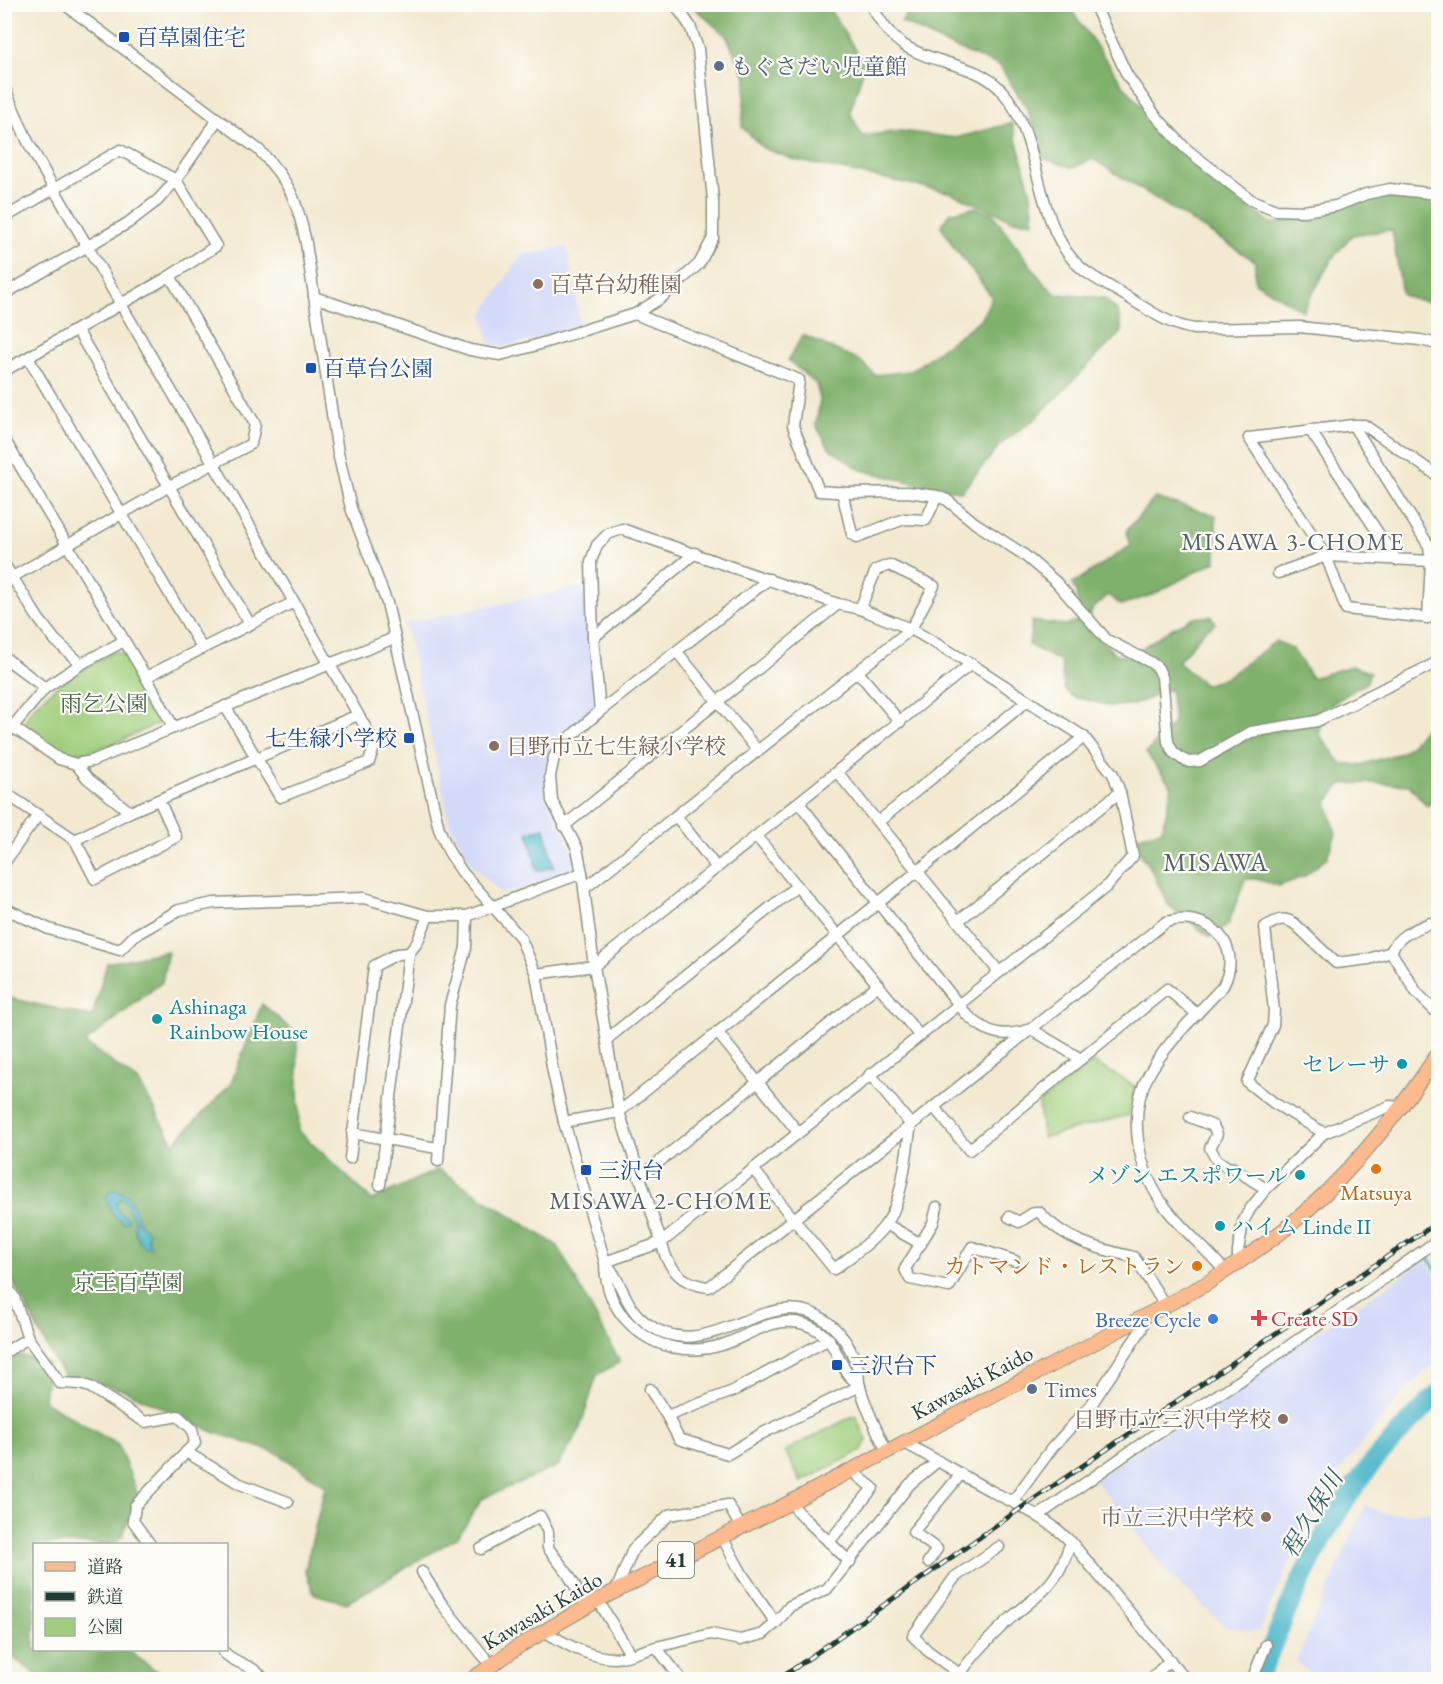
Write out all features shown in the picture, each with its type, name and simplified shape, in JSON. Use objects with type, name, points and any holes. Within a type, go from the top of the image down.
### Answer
[{"type":"main road","name":"Kawasaki Kaido","points":[[471,1680],[490,1664],[593,1603],[791,1502],[886,1450],[1206,1284],[1286,1228],[1315,1203],[1379,1137],[1433,1072],[1438,1054]]},
{"type":"street","points":[[64,4],[259,150],[278,170],[291,190],[300,212],[338,453],[351,508],[387,603],[439,830],[462,872],[520,937],[536,974],[564,1122],[605,1262],[605,1278],[612,1300],[637,1331],[656,1343],[674,1348],[700,1349],[722,1345],[770,1324],[786,1321],[810,1327],[829,1339],[839,1353],[848,1374],[860,1386]]},
{"type":"street","points":[[314,297],[470,350],[500,354],[530,347],[635,314],[661,298],[693,272],[706,254],[713,238],[713,200],[698,49],[690,26],[675,4]]},
{"type":"street","points":[[870,4],[892,35],[905,46],[936,60],[973,70],[988,79],[1002,92],[1018,117],[1053,224],[1072,259],[1087,273],[1155,315],[1183,327],[1195,329],[1300,327],[1438,344]]},
{"type":"street","points":[[1094,4],[1127,75],[1155,115],[1185,148],[1251,200],[1276,210],[1304,211],[1335,206],[1366,194],[1390,189],[1438,194]]},
{"type":"street","points":[[5,89],[28,142],[54,189],[375,744],[369,762],[280,797],[225,706]]},
{"type":"street","points":[[4,294],[128,223],[158,200],[177,180],[218,119]]},
{"type":"street","points":[[4,371],[170,276],[216,246],[177,180],[120,150],[5,217]]},
{"type":"street","points":[[8,580],[168,486],[251,444],[255,424],[170,276]]},
{"type":"street","points":[[635,314],[798,380],[793,426],[819,491],[908,492],[937,495],[1023,554],[1056,582],[1107,640],[1158,668],[1162,677],[1168,742],[1173,752],[1189,762],[1207,758],[1251,732],[1317,721],[1438,662]]},
{"type":"street","points":[[77,330],[250,624]]},
{"type":"street","points":[[28,358],[201,648]]},
{"type":"street","points":[[1353,425],[1430,546],[1431,561],[1428,618],[1347,609],[1326,556],[1249,438],[1353,425],[1364,425],[1438,476]]},
{"type":"street","points":[[1310,430],[1396,560]]},
{"type":"street","points":[[4,439],[174,728]]},
{"type":"street","points":[[842,492],[852,534],[857,537],[904,519],[926,520],[937,495]]},
{"type":"street","points":[[600,711],[593,638],[591,561],[597,545],[608,534],[622,529],[838,604],[860,609],[911,630],[971,664],[1084,737],[1113,774],[1120,792],[1133,856],[1106,887],[662,1242],[605,1262]]},
{"type":"street","points":[[593,638],[695,553]]},
{"type":"street","points":[[1278,573],[1326,556],[1431,561]]},
{"type":"street","points":[[4,564],[8,580],[55,640],[81,664]]},
{"type":"street","points":[[585,888],[911,630],[934,586],[889,565],[876,570],[860,609]]},
{"type":"street","points":[[769,579],[600,711],[568,739],[554,757],[550,776],[552,801],[577,848],[619,1112],[639,1178],[672,1269],[690,1283],[709,1287],[1145,937],[1166,922],[1179,918],[1203,923],[1222,937],[1231,956],[1228,976],[1223,986],[1165,1049],[1149,1074],[1142,1090],[1139,1106],[1138,1147],[1152,1187],[1161,1201],[1225,1271]]},
{"type":"street","points":[[146,677],[294,602]]},
{"type":"street","points":[[564,826],[838,604]]},
{"type":"street","points":[[8,724],[58,759],[76,764],[92,761],[394,638]]},
{"type":"street","points":[[4,737],[8,724],[45,688],[81,664],[124,641]]},
{"type":"street","points":[[677,652],[758,751]]},
{"type":"street","points":[[4,657],[45,688]]},
{"type":"street","points":[[536,974],[594,966],[971,664]]},
{"type":"street","points":[[858,672],[900,722]]},
{"type":"street","points":[[878,822],[1028,701]]},
{"type":"street","points":[[75,840],[130,812],[358,715]]},
{"type":"street","points":[[564,1122],[619,1112],[1084,737]]},
{"type":"street","points":[[76,764],[87,778],[130,812]]},
{"type":"street","points":[[838,772],[999,972]]},
{"type":"street","points":[[4,792],[75,840],[95,879],[176,837],[159,800]]},
{"type":"street","points":[[958,921],[1120,792]]},
{"type":"street","points":[[799,803],[959,1004],[981,1027],[997,1034],[1015,1034],[1031,1029],[1081,1059]]},
{"type":"street","points":[[4,863],[38,815]]},
{"type":"street","points":[[676,816],[717,868]]},
{"type":"street","points":[[757,837],[919,1035]]},
{"type":"street","points":[[4,908],[66,935],[120,950],[135,935],[179,910],[214,903],[364,898],[428,916],[467,916],[582,873]]},
{"type":"street","points":[[607,1039],[797,886]]},
{"type":"street","points":[[380,1185],[409,953],[417,943],[428,916]]},
{"type":"street","points":[[438,1161],[437,1148],[450,1005],[466,948],[467,916]]},
{"type":"street","points":[[1324,1133],[1274,1103],[1247,1082],[1273,1025],[1274,1011],[1265,927],[1280,918],[1287,919],[1336,963],[1369,959],[1391,952]]},
{"type":"street","points":[[1391,952],[1394,944],[1404,935],[1430,923],[1438,927]]},
{"type":"street","points":[[1391,952],[1417,993],[1438,1014]]},
{"type":"street","points":[[350,1158],[374,966],[397,954],[409,953]]},
{"type":"street","points":[[639,1178],[878,985]]},
{"type":"street","points":[[934,1107],[969,1150],[1167,989],[1197,1014]]},
{"type":"street","points":[[717,1032],[798,1132]]},
{"type":"street","points":[[753,1169],[834,1269],[862,1247],[886,1224],[896,1205],[911,1125],[870,1074]]},
{"type":"street","points":[[1238,1263],[1243,1222],[1266,1189],[1324,1133],[1390,1106],[1403,1107]]},
{"type":"street","points":[[1190,1117],[1215,1121],[1217,1134],[1210,1148],[1216,1159],[1266,1189]]},
{"type":"street","points":[[352,1133],[437,1148]]},
{"type":"street","points":[[937,1207],[933,1223],[904,1269],[910,1279],[949,1287],[972,1247],[1014,1261]]},
{"type":"street","points":[[1009,1217],[1018,1222],[1039,1212],[1052,1226],[1085,1244],[1134,1257],[1165,1305]]},
{"type":"street","points":[[886,1224],[921,1244]]},
{"type":"street","points":[[1038,1516],[1148,1439],[1241,1380],[1438,1240]]},
{"type":"street","points":[[605,1262],[615,1273],[632,1309],[645,1322],[662,1332],[678,1337],[697,1337],[716,1332],[769,1311],[788,1309],[808,1312],[825,1321],[839,1333],[848,1347],[858,1369],[860,1386],[886,1450]]},
{"type":"street","points":[[4,1282],[14,1297],[28,1338],[60,1383],[90,1387],[145,1422],[178,1416],[192,1429],[195,1443],[135,1506],[134,1521],[149,1543]]},
{"type":"street","points":[[1013,1501],[1052,1448],[1091,1405],[1141,1330],[1145,1316]]},
{"type":"street","points":[[4,1353],[28,1338]]},
{"type":"street","points":[[667,1416],[733,1391],[829,1339]]},
{"type":"street","points":[[650,1389],[679,1439],[728,1454],[761,1434],[860,1386]]},
{"type":"street","points":[[903,1442],[1013,1501],[1052,1525],[1071,1542],[1186,1680]]},
{"type":"street","points":[[186,1452],[240,1484],[288,1502]]},
{"type":"street","points":[[544,1631],[571,1647],[591,1654],[615,1658],[711,1634],[740,1640],[763,1634],[790,1606],[827,1589],[910,1484],[938,1461]]},
{"type":"street","points":[[830,1542],[873,1488],[859,1477],[854,1468]]},
{"type":"street","points":[[928,1562],[937,1549],[913,1532],[961,1474]]},
{"type":"street","points":[[791,1502],[799,1513],[850,1562]]},
{"type":"street","points":[[616,1591],[633,1549],[669,1515],[728,1505],[741,1527]]},
{"type":"street","points":[[481,1549],[540,1516],[548,1532],[548,1548],[593,1603],[630,1654]]},
{"type":"street","points":[[722,1537],[742,1574],[776,1623]]},
{"type":"street","points":[[999,1547],[955,1577],[913,1636],[962,1678],[970,1658],[1053,1579],[1059,1571],[1071,1542]]},
{"type":"street","points":[[422,1572],[441,1604],[490,1664]]},
{"type":"street","points":[[1252,1680],[1266,1645]]},
{"type":"street","points":[[656,1647],[682,1680]]},
{"type":"street","points":[[223,1651],[227,1656],[261,1674],[264,1680]]},
{"type":"street","points":[[1150,1680],[1170,1660]]},
{"type":"shaded area","name":"百草台幼稚園","points":[[567,247],[580,324],[531,341],[502,347],[489,344],[483,314],[521,255]]},
{"type":"shaded area","name":"日野市立七生緑小学校","points":[[587,586],[595,708],[564,736],[549,756],[544,777],[545,796],[572,850],[576,867],[570,873],[502,894],[472,865],[450,825],[405,623]]},
{"type":"shaded area","name":"日野市立三沢中学校","points":[[1425,1261],[1438,1279],[1438,1361],[1405,1390],[1330,1483],[1306,1527],[1259,1631],[1226,1627],[1169,1575],[1094,1479]]},
{"type":"shaded area","points":[[1365,1505],[1385,1514],[1438,1511],[1438,1679],[1316,1679],[1296,1661]]},
{"type":"green space","points":[[691,5],[827,5],[865,65],[850,112],[862,136],[901,131],[956,138],[1012,123],[1031,194],[1034,222],[1012,220],[952,193],[795,160],[763,148],[742,127],[746,77],[726,36]]},
{"type":"green space","points":[[912,5],[1068,5],[1124,86],[1206,178],[1273,224],[1380,196],[1416,198],[1438,206],[1438,306],[1402,295],[1392,230],[1352,235],[1332,259],[1303,311],[1255,282],[1255,261],[1093,159],[1073,168],[1045,159],[1027,109],[1000,66],[950,46],[901,22]]},
{"type":"green space","points":[[976,207],[993,214],[1042,281],[1056,294],[1104,298],[1118,311],[1122,331],[1036,418],[1001,444],[962,491],[940,489],[861,470],[829,448],[816,425],[820,399],[816,384],[788,360],[803,335],[860,361],[875,375],[911,371],[981,319],[992,297],[953,246],[941,226],[950,213]]},
{"type":"green space","points":[[1155,498],[1216,515],[1216,561],[1152,595],[1121,605],[1108,595],[1091,611],[1089,627],[1115,654],[1128,657],[1192,618],[1211,616],[1216,623],[1203,632],[1178,662],[1205,685],[1225,678],[1276,641],[1292,648],[1312,678],[1351,666],[1370,672],[1367,682],[1327,707],[1319,734],[1341,763],[1360,765],[1401,753],[1413,743],[1426,726],[1438,718],[1438,798],[1427,806],[1409,785],[1341,784],[1327,802],[1336,834],[1327,857],[1305,876],[1279,886],[1256,879],[1245,879],[1228,925],[1210,937],[1168,905],[1153,873],[1140,853],[1138,836],[1162,830],[1172,787],[1146,753],[1174,722],[1170,689],[1134,705],[1111,706],[1073,697],[1064,689],[1061,662],[1029,645],[1032,621],[1066,625],[1078,621],[1077,593],[1072,584],[1130,546],[1126,531]]},
{"type":"green space","name":"雨乞公園","points":[[115,651],[123,654],[160,718],[158,724],[96,750],[71,753],[55,748],[24,726],[28,715],[48,693]]},
{"type":"green space","name":"京王百草園","points":[[168,951],[162,982],[85,1043],[139,1082],[174,1143],[230,1085],[262,1004],[297,1034],[299,1131],[372,1200],[438,1169],[558,1246],[620,1362],[597,1375],[579,1431],[558,1466],[482,1499],[458,1537],[347,1603],[314,1594],[305,1570],[325,1486],[277,1453],[213,1432],[124,1390],[65,1377],[5,1267],[5,997],[92,1017],[107,963]]},
{"type":"green space","points":[[1093,1062],[1135,1086],[1129,1115],[1042,1138],[1039,1103]]},
{"type":"green space","points":[[15,1354],[48,1363],[44,1401],[118,1445],[137,1492],[123,1535],[115,1543],[33,1543],[33,1651],[128,1651],[168,1679],[43,1679],[5,1652],[4,1362]]},
{"type":"green space","points":[[855,1415],[867,1440],[861,1451],[801,1482],[785,1451]]},
{"type":"water","points":[[545,828],[554,867],[537,871],[528,832]]},
{"type":"water","points":[[115,1190],[126,1195],[131,1201],[139,1222],[148,1232],[148,1242],[151,1247],[145,1247],[138,1239],[135,1232],[135,1221],[128,1209],[128,1204],[122,1198],[116,1203],[117,1207],[129,1221],[124,1223],[113,1216],[106,1197],[109,1192]]},
{"type":"waterway","points":[[1427,1257],[1438,1272]]},
{"type":"waterway","name":"程久保川","points":[[1258,1680],[1301,1580],[1340,1509],[1374,1461],[1438,1394]]},
{"type":"railway","points":[[778,1680],[1024,1506],[1438,1222]]},
{"type":"place","name":"百草園住宅","points":[[124,37]]},
{"type":"place","name":"もぐさだい児童館","points":[[719,66]]},
{"type":"place","name":"百草台幼稚園","points":[[538,284]]},
{"type":"place","name":"百草台公園","points":[[311,368]]},
{"type":"place","name":"七生緑小学校","points":[[409,738]]},
{"type":"place","name":"日野市立七生緑小学校","points":[[494,746]]},
{"type":"place","name":"Ashinaga Rainbow House","points":[[157,1019]]},
{"type":"place","name":"セレーサ","points":[[1402,1064]]},
{"type":"place","name":"Matsuya","points":[[1376,1169]]},
{"type":"place","name":"三沢台","points":[[586,1170]]},
{"type":"place","name":"メゾン エスポワール","points":[[1300,1175]]},
{"type":"place","name":"ハイム Linde II","points":[[1220,1226]]},
{"type":"place","name":"カトマンド・レストラン","points":[[1197,1266]]},
{"type":"place","name":"Create SD","points":[[1259,1318]]},
{"type":"place","name":"Breeze Cycle","points":[[1213,1319]]},
{"type":"place","name":"三沢台下","points":[[837,1365]]},
{"type":"place","name":"Times","points":[[1032,1389]]},
{"type":"place","name":"日野市立三沢中学校","points":[[1283,1419]]},
{"type":"place","name":"市立三沢中学校","points":[[1266,1517]]},
{"type":"district","name":"MISAWA 3-CHOME","points":[[1293,542]]},
{"type":"district","name":"MISAWA","points":[[1216,862]]},
{"type":"district","name":"MISAWA 2-CHOME","points":[[661,1201]]}]
